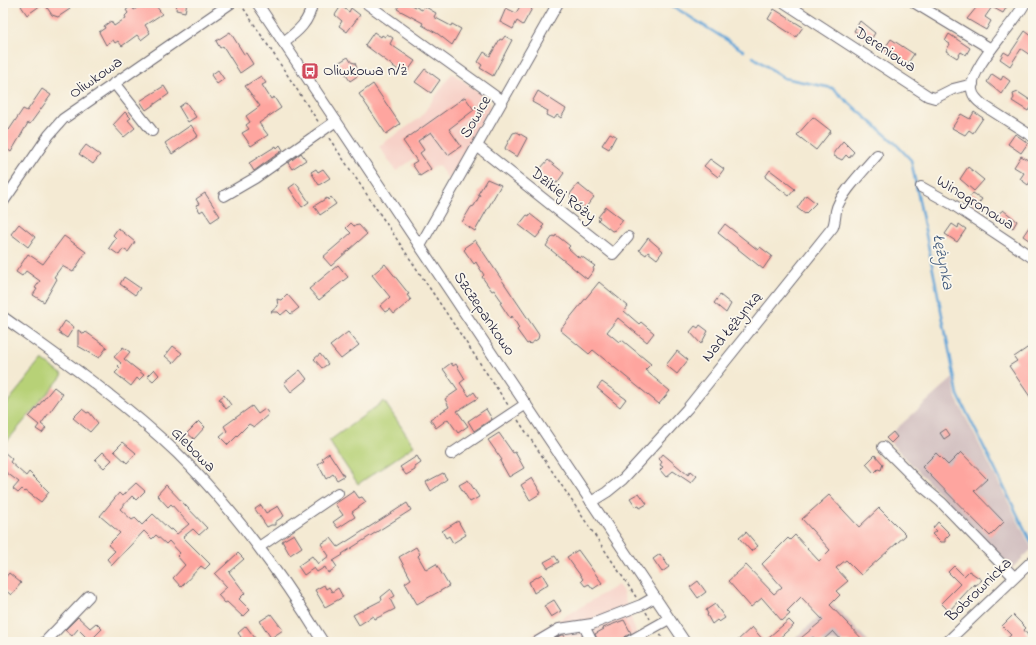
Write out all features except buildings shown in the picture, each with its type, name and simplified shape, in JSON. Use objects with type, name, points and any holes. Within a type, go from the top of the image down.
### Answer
[{"type":"street","name":"Oliwkowa","points":[[3,202],[59,123],[230,3]]},
{"type":"street","name":"Szczepankowo","points":[[257,3],[685,642]]},
{"type":"street","points":[[283,42],[299,31],[310,13],[312,3]]},
{"type":"street","points":[[366,3],[502,101]]},
{"type":"street","name":"Sowice","points":[[420,246],[558,3]]},
{"type":"street","name":"Dereniowa","points":[[785,3],[928,96],[935,98],[953,89],[973,84]]},
{"type":"street","points":[[915,3],[991,49]]},
{"type":"street","points":[[1025,3],[991,49],[973,84],[972,91],[978,101],[1033,137]]},
{"type":"street","points":[[114,83],[152,131]]},
{"type":"street","points":[[224,196],[255,178],[336,121]]},
{"type":"street","name":"Dzikiej Róży","points":[[477,146],[613,254],[628,237]]},
{"type":"street","name":"Nad Łężynką","points":[[591,502],[607,492],[623,479],[698,395],[710,378],[745,338],[770,303],[833,227],[836,210],[842,200],[854,182],[877,155]]},
{"type":"street","name":"Winogronowa","points":[[921,187],[952,204],[1033,258]]},
{"type":"street","name":"Glebowa","points":[[3,317],[84,375],[151,429],[204,481],[259,547],[298,602],[323,642]]},
{"type":"street","points":[[451,454],[526,404]]},
{"type":"street","points":[[884,447],[923,487],[941,502],[1014,577]]},
{"type":"street","points":[[259,547],[338,493]]},
{"type":"street","name":"Bobrownicka","points":[[947,642],[1033,560]]},
{"type":"street","points":[[45,642],[89,596]]},
{"type":"street","points":[[537,642],[559,629],[584,626],[641,605],[655,597]]},
{"type":"street","points":[[628,642],[669,619]]},
{"type":"street","points":[[584,626],[592,642]]},
{"type":"path","points":[[236,3],[244,9],[323,130],[665,642]]},
{"type":"shaded area","points":[[452,73],[487,98],[490,108],[449,180],[438,165],[431,169],[421,154],[396,171],[379,146],[420,118]]},
{"type":"shaded area","points":[[953,378],[956,398],[1032,549],[1012,568],[886,438]]},
{"type":"shaded area","points":[[618,585],[622,590],[638,639],[633,642],[521,642]]},
{"type":"shaded area","points":[[833,604],[869,642],[791,642]]},
{"type":"green space","points":[[42,360],[63,375],[3,446],[3,408]]},
{"type":"green space","points":[[384,401],[414,446],[358,484],[329,441]]},
{"type":"waterway","name":"Łężynka","points":[[668,3],[744,51]]},
{"type":"waterway","name":"Łężynka","points":[[753,57],[784,78],[832,88],[894,142],[911,160],[958,395],[1032,544]]},
{"type":"place","name":"Oliwkowa n/ż","points":[[310,71]]}]
